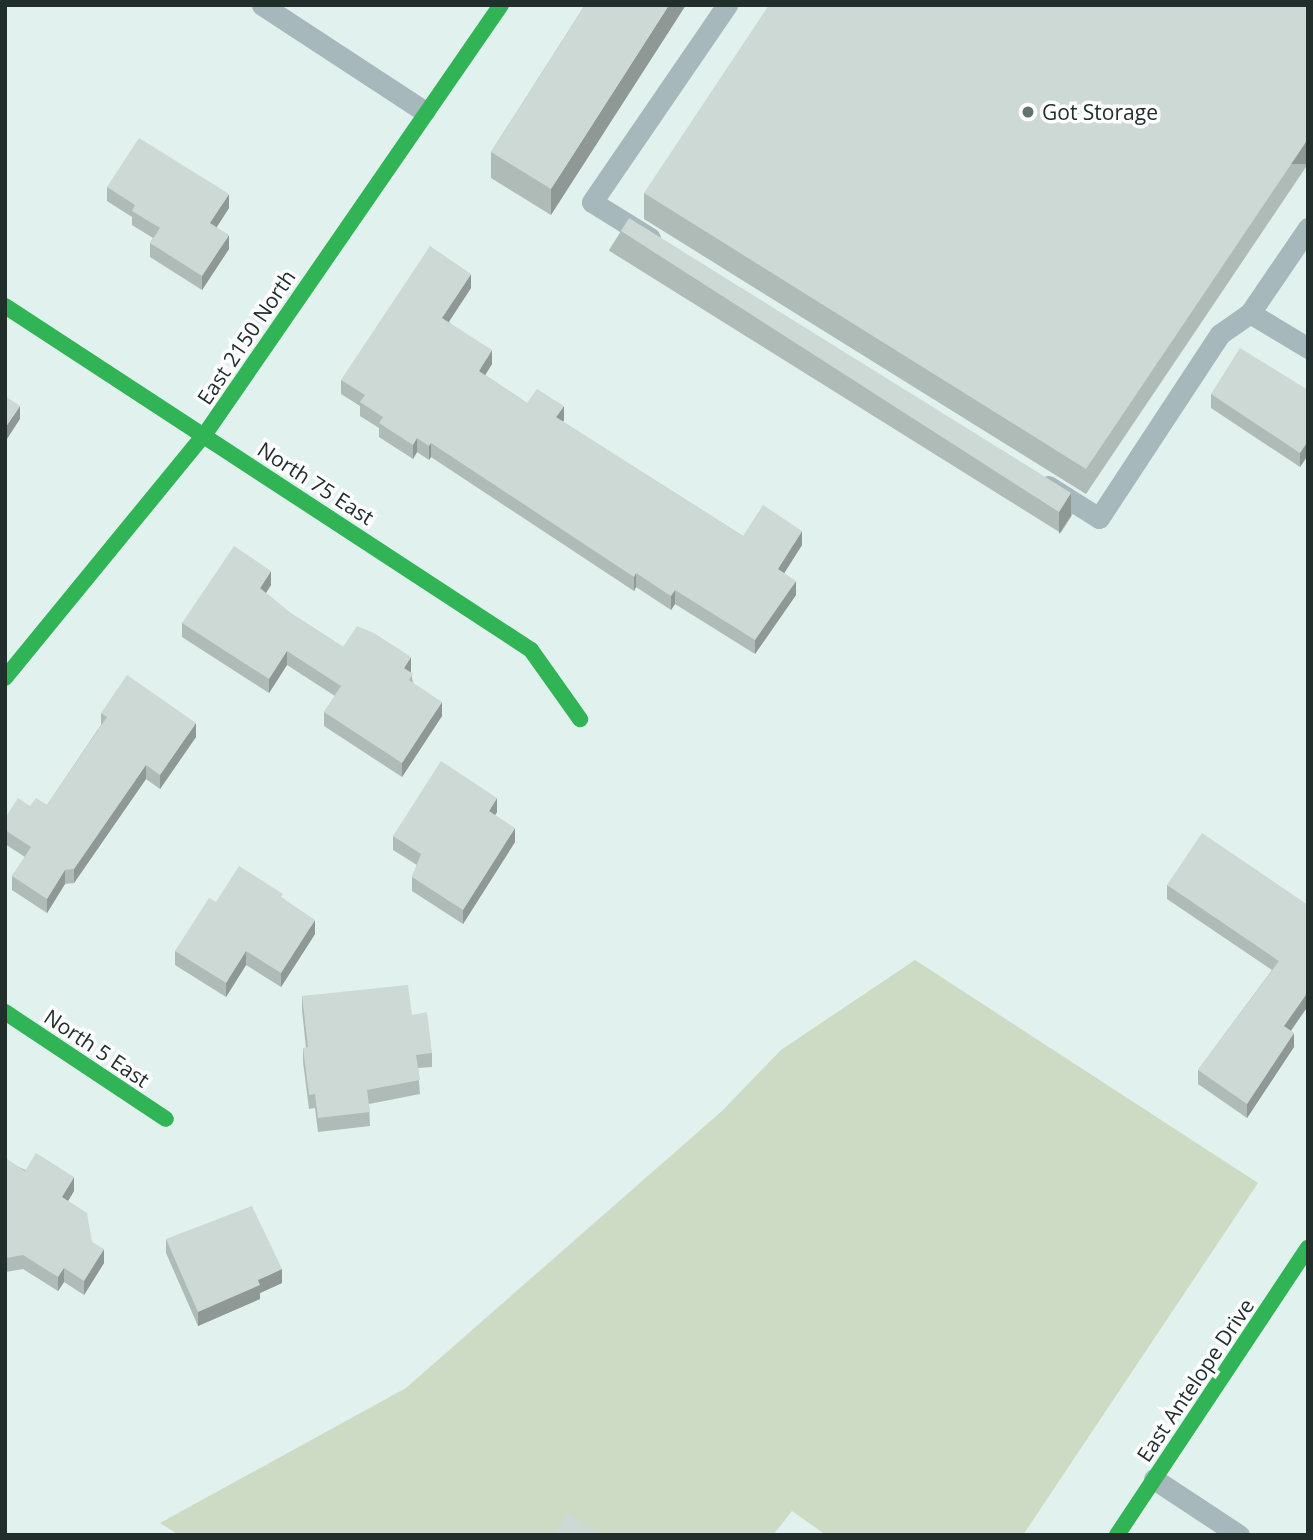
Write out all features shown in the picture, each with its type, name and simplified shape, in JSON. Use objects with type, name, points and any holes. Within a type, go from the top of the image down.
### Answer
[{"type":"street","name":"East 2150 North","points":[[5,678],[205,435],[424,110],[501,5]]},
{"type":"street","name":"North 75 East","points":[[5,306],[531,650],[580,719]]},
{"type":"street","name":"North 5 East","points":[[5,1012],[166,1119]]},
{"type":"street","name":"East Antelope Drive","points":[[1117,1535],[1308,1248]]},
{"type":"lane","points":[[262,5],[424,110]]},
{"type":"lane","points":[[670,250],[593,202],[727,5]]},
{"type":"lane","points":[[1033,477],[1099,518],[1220,334],[1250,313],[1308,228]]},
{"type":"lane","points":[[1250,313],[1308,348]]},
{"type":"lane","points":[[1154,1479],[1239,1535]]},
{"type":"green space","points":[[915,960],[1258,1183],[1023,1535],[826,1535],[792,1511],[773,1535],[179,1535],[160,1523],[406,1388],[722,1111],[781,1050]]},
{"type":"building","points":[[585,5],[669,5],[551,189],[491,152]]},
{"type":"building","points":[[769,5],[1308,5],[1308,139],[1086,469],[644,193]]},
{"type":"building","points":[[139,138],[229,194],[210,223],[229,235],[202,276],[150,243],[160,228],[132,211],[135,205],[107,187]]},
{"type":"building","points":[[629,218],[1071,493],[1059,512],[621,231]]},
{"type":"building","points":[[430,246],[471,274],[442,318],[492,350],[479,371],[527,403],[537,389],[564,406],[556,417],[743,536],[763,505],[802,531],[778,569],[796,581],[755,640],[675,590],[671,596],[636,573],[634,577],[431,443],[429,446],[417,438],[413,445],[379,423],[383,417],[360,402],[365,395],[341,380]]},
{"type":"building","points":[[1240,348],[1308,390],[1308,441],[1300,453],[1211,394]]},
{"type":"building","points":[[5,396],[20,406],[5,428]]},
{"type":"building","points":[[234,546],[271,571],[260,588],[289,612],[343,647],[357,626],[374,633],[411,657],[404,668],[413,674],[409,680],[442,702],[402,763],[324,712],[341,686],[287,651],[269,679],[182,623]]},
{"type":"building","points":[[127,675],[196,723],[160,775],[146,765],[74,869],[65,870],[47,899],[12,876],[31,847],[5,830],[5,818],[18,798],[30,806],[36,798],[47,805],[107,717],[101,713]]},
{"type":"building","points":[[441,761],[497,798],[489,811],[515,828],[463,910],[412,877],[421,854],[393,836]]},
{"type":"building","points":[[1202,833],[1308,905],[1308,992],[1284,1026],[1294,1033],[1247,1104],[1198,1070],[1279,961],[1167,885]]},
{"type":"building","points":[[239,866],[283,894],[281,897],[315,920],[281,973],[246,951],[226,983],[175,951],[209,898],[216,902]]},
{"type":"building","points":[[408,985],[412,1015],[427,1012],[432,1053],[416,1055],[420,1080],[367,1090],[370,1112],[318,1118],[315,1094],[309,1095],[303,1048],[308,1047],[302,996]]},
{"type":"building","points":[[36,1153],[74,1177],[62,1197],[87,1213],[92,1242],[104,1249],[84,1281],[64,1268],[58,1277],[23,1255],[6,1258],[5,1161],[7,1159],[25,1171]]},
{"type":"building","points":[[252,1206],[282,1269],[258,1280],[260,1285],[198,1312],[166,1239]]},
{"type":"building","points":[[568,1513],[602,1535],[554,1535]]},
{"type":"traffic: fast","points":[[5,678],[205,434],[501,5]]},
{"type":"traffic: fast","points":[[5,306],[531,650],[580,719]]},
{"type":"traffic: fast","points":[[5,1012],[166,1119]]},
{"type":"traffic: fast","points":[[1117,1535],[1308,1248]]},
{"type":"place","name":"Got Storage","points":[[1028,112]]}]
